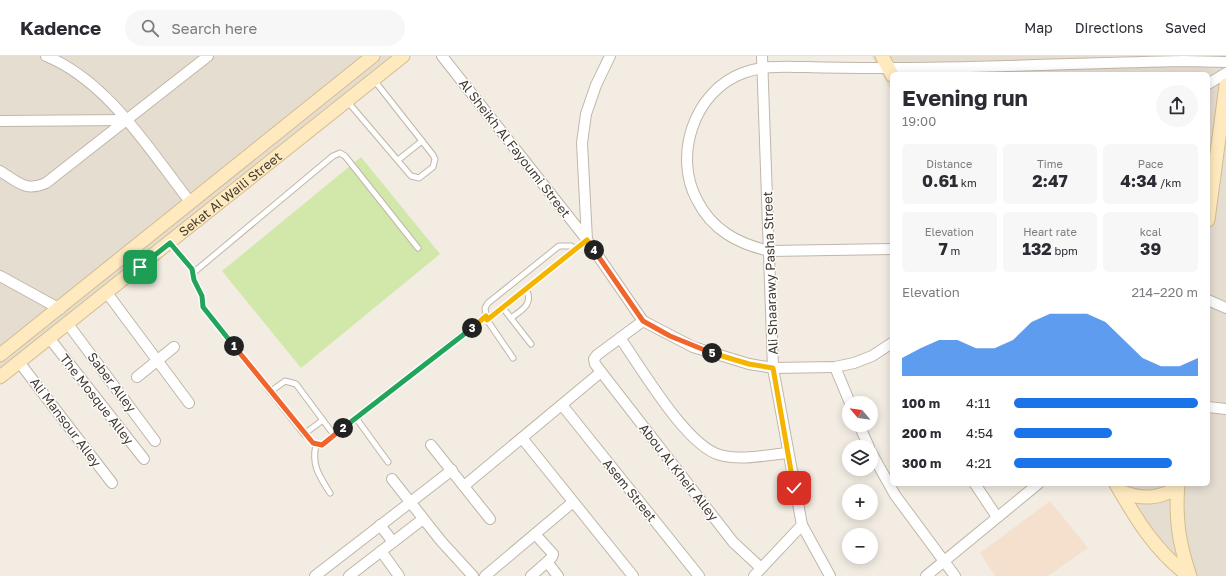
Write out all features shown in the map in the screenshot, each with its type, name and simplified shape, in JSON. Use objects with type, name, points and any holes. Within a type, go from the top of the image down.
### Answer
[{"type":"main road","name":"Sekat Al Waili Street","points":[[0,355],[60,309],[373,56]]},
{"type":"main road","name":"Sekat Al Waili Street","points":[[0,377],[348,102],[403,56]]},
{"type":"main road","points":[[882,56],[890,72]]},
{"type":"main road","points":[[1210,205],[1226,85]]},
{"type":"main road","points":[[1118,488],[1131,496],[1149,498],[1167,494],[1177,486]]},
{"type":"main road","points":[[1177,486],[1177,529],[1181,549],[1190,576]]},
{"type":"main road","points":[[1118,488],[1159,550],[1175,566],[1190,576]]},
{"type":"street","points":[[46,56],[78,73],[98,90],[126,120],[191,203]]},
{"type":"street","name":"Al Sheikh Al Fayoumi Street","points":[[442,56],[587,240],[643,321]]},
{"type":"street","points":[[587,240],[582,143],[586,114],[596,85],[610,56]]},
{"type":"street","name":"Ali Shaarawy Pasha Street","points":[[762,56],[773,368],[787,453],[802,525],[830,576]]},
{"type":"street","points":[[934,56],[934,67]]},
{"type":"street","points":[[0,171],[28,188],[35,188],[46,183],[201,58]]},
{"type":"street","points":[[890,249],[770,251],[750,247],[732,239],[716,227],[707,216],[693,193],[688,174],[686,154],[690,134],[695,121],[709,98],[724,84],[741,74],[762,67],[890,72],[934,67],[1183,61],[1226,62]]},
{"type":"street","points":[[1210,83],[1226,73]]},
{"type":"street","points":[[0,121],[126,120]]},
{"type":"street","points":[[0,276],[60,309]]},
{"type":"street","points":[[107,293],[189,403]]},
{"type":"street","points":[[1210,301],[1226,308]]},
{"type":"street","points":[[464,486],[601,372],[595,364],[594,359],[597,355],[643,321],[694,347],[749,364],[773,368],[835,367],[866,358],[890,347]]},
{"type":"street","name":"Saber Alley","points":[[68,324],[155,441]]},
{"type":"street","name":"The Mosque Alley","points":[[50,338],[144,459]]},
{"type":"street","points":[[620,338],[671,410],[694,438],[705,448],[714,453],[730,457],[787,453]]},
{"type":"street","points":[[137,377],[174,347]]},
{"type":"street","name":"Ali Mansour Alley","points":[[19,362],[112,483]]},
{"type":"street","points":[[835,367],[847,396]]},
{"type":"street","name":"Abou Al Kheir Alley","points":[[601,372],[758,572]]},
{"type":"street","name":"Asem Street","points":[[562,405],[699,576]]},
{"type":"street","points":[[1210,407],[1226,409]]},
{"type":"street","points":[[522,438],[633,576]]},
{"type":"street","points":[[431,445],[490,519]]},
{"type":"street","points":[[878,465],[895,495],[943,562],[955,576]]},
{"type":"street","points":[[314,576],[452,470]]},
{"type":"street","points":[[392,480],[423,519],[473,576]]},
{"type":"street","points":[[976,486],[997,517]]},
{"type":"street","points":[[926,576],[1036,486]]},
{"type":"street","points":[[485,576],[573,502]]},
{"type":"street","points":[[349,576],[423,519]]},
{"type":"street","points":[[380,525],[393,542]]},
{"type":"street","points":[[758,572],[802,525]]},
{"type":"street","points":[[531,576],[552,558],[552,554],[535,534]]},
{"type":"street","points":[[381,551],[399,576]]},
{"type":"street","points":[[546,562],[558,576]]},
{"type":"lane","points":[[348,102],[411,176],[415,178],[423,175],[433,167],[435,159],[374,80]]},
{"type":"lane","points":[[398,160],[422,141]]},
{"type":"lane","points":[[193,273],[333,156],[340,153],[345,156],[418,248]]},
{"type":"lane","points":[[170,243],[193,273],[194,280],[202,296],[203,307],[304,434],[316,445],[322,445],[487,318],[503,308],[587,240]]},
{"type":"lane","points":[[513,358],[487,318],[485,308],[488,303],[559,246],[565,245],[576,249]]},
{"type":"lane","points":[[511,318],[526,307],[529,302],[526,289]]},
{"type":"lane","points":[[503,308],[531,344]]},
{"type":"lane","points":[[270,392],[285,380],[293,382],[334,435]]},
{"type":"lane","points":[[356,418],[388,462]]},
{"type":"lane","points":[[304,434],[323,420]]},
{"type":"lane","points":[[316,445],[314,458],[316,471],[330,493]]},
{"type":"shaded area","points":[[0,56],[391,56],[0,368]]},
{"type":"shaded area","points":[[872,56],[1226,56],[1226,576],[1180,576],[1127,513],[1108,486],[1210,486],[1210,72],[890,72],[890,89]]},
{"type":"shaded area","points":[[1050,501],[1088,548],[1048,576],[995,576],[980,553]]},
{"type":"green space","points":[[361,157],[440,254],[301,368],[222,271]]},
{"type":"route","points":[[140,267],[170,243],[192,269],[194,280],[202,296],[203,307],[311,441],[316,445],[322,445],[486,316],[487,320],[587,240],[637,313],[643,321],[650,326],[694,347],[720,356],[749,364],[773,368],[794,488]]}]
